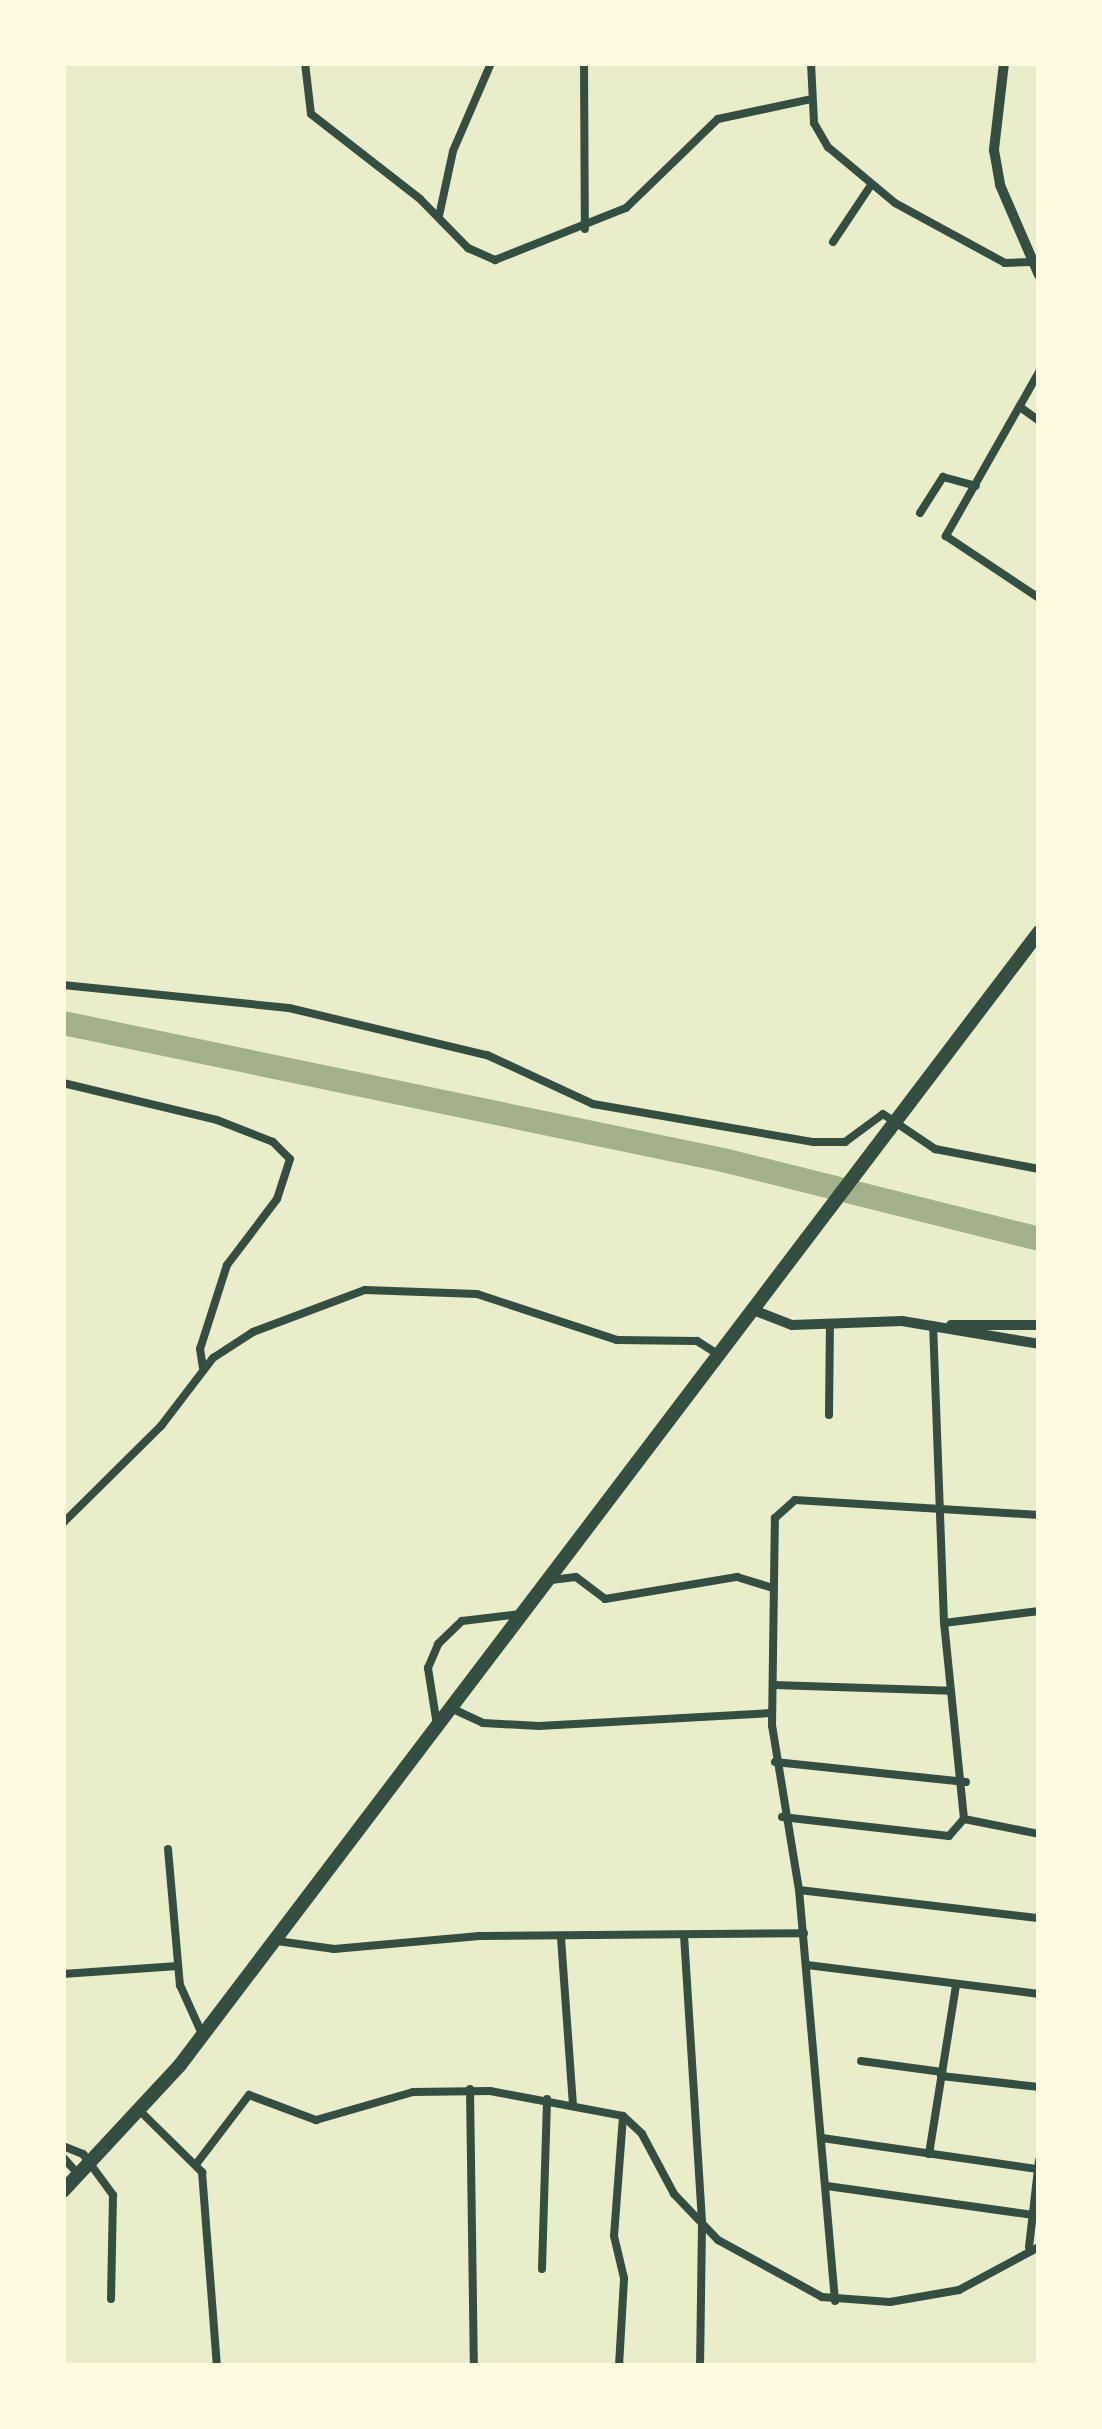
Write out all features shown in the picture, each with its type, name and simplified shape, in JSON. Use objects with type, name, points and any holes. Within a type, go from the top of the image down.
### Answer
[{"type":"main road","points":[[63,2191],[141,2112],[203,2035],[1039,932]]},
{"type":"street","points":[[304,63],[310,115],[439,216],[468,248],[495,260],[585,230],[646,193],[712,122],[811,99]]},
{"type":"street","points":[[439,216],[453,151],[491,63]]},
{"type":"street","points":[[584,63],[585,230]]},
{"type":"street","points":[[812,63],[811,99],[823,142],[871,185],[1005,263],[1031,262]]},
{"type":"street","points":[[1004,65],[997,167],[1039,274]]},
{"type":"street","points":[[833,242],[871,185]]},
{"type":"street","points":[[1039,372],[946,536],[1039,598]]},
{"type":"street","points":[[1020,407],[1039,421]]},
{"type":"street","points":[[920,513],[943,477],[976,486]]},
{"type":"street","points":[[63,985],[290,1007],[488,1055],[593,1104],[814,1142],[842,1144],[878,1113],[935,1149],[1039,1169]]},
{"type":"street","points":[[63,1083],[217,1120],[287,1153],[290,1171],[277,1199],[227,1265],[200,1349],[203,1367]]},
{"type":"street","points":[[63,1523],[170,1417],[203,1367],[253,1332],[385,1288],[477,1294],[617,1340],[697,1341],[719,1354]]},
{"type":"street","points":[[753,1310],[782,1323],[1039,1325]]},
{"type":"street","points":[[829,1415],[830,1322]]},
{"type":"street","points":[[782,1816],[949,1836],[964,1819],[966,1782],[944,1623],[933,1324]]},
{"type":"street","points":[[948,1325],[1039,1344]]},
{"type":"street","points":[[835,2301],[800,1890],[775,1762],[776,1518],[784,1504],[1039,1515]]},
{"type":"street","points":[[548,1580],[576,1576],[605,1599],[737,1576],[774,1588]]},
{"type":"street","points":[[944,1623],[1039,1612]]},
{"type":"street","points":[[437,1726],[428,1668],[438,1644],[462,1621],[522,1614]]},
{"type":"street","points":[[774,1685],[952,1691]]},
{"type":"street","points":[[451,1708],[484,1723],[539,1726],[772,1713]]},
{"type":"street","points":[[775,1762],[966,1782]]},
{"type":"street","points":[[964,1819],[1039,1834]]},
{"type":"street","points":[[168,1849],[185,2005],[203,2035]]},
{"type":"street","points":[[800,1890],[1039,1918]]},
{"type":"street","points":[[275,1940],[334,1948],[804,1933]]},
{"type":"street","points":[[684,1935],[702,2225],[700,2366]]},
{"type":"street","points":[[561,1938],[573,2104]]},
{"type":"street","points":[[807,1965],[1039,1994]]},
{"type":"street","points":[[63,1974],[178,1966]]},
{"type":"street","points":[[929,2154],[956,1985]]},
{"type":"street","points":[[861,2060],[1039,2087]]},
{"type":"street","points":[[197,2163],[249,2095],[316,2120],[412,2092],[470,2090],[547,2099],[623,2116],[702,2225],[755,2265],[835,2301],[905,2300],[967,2288],[1034,2247],[1038,2165],[822,2138]]},
{"type":"street","points":[[470,2090],[474,2366]]},
{"type":"street","points":[[542,2270],[547,2099]]},
{"type":"street","points":[[141,2112],[197,2163],[218,2366]]},
{"type":"street","points":[[619,2366],[624,2278],[614,2236],[623,2116]]},
{"type":"street","points":[[63,2146],[115,2201],[111,2299]]},
{"type":"street","points":[[63,2157],[86,2170]]},
{"type":"street","points":[[827,2186],[1033,2216]]},
{"type":"waterway","points":[[63,1023],[723,1160],[1039,1239]]}]
